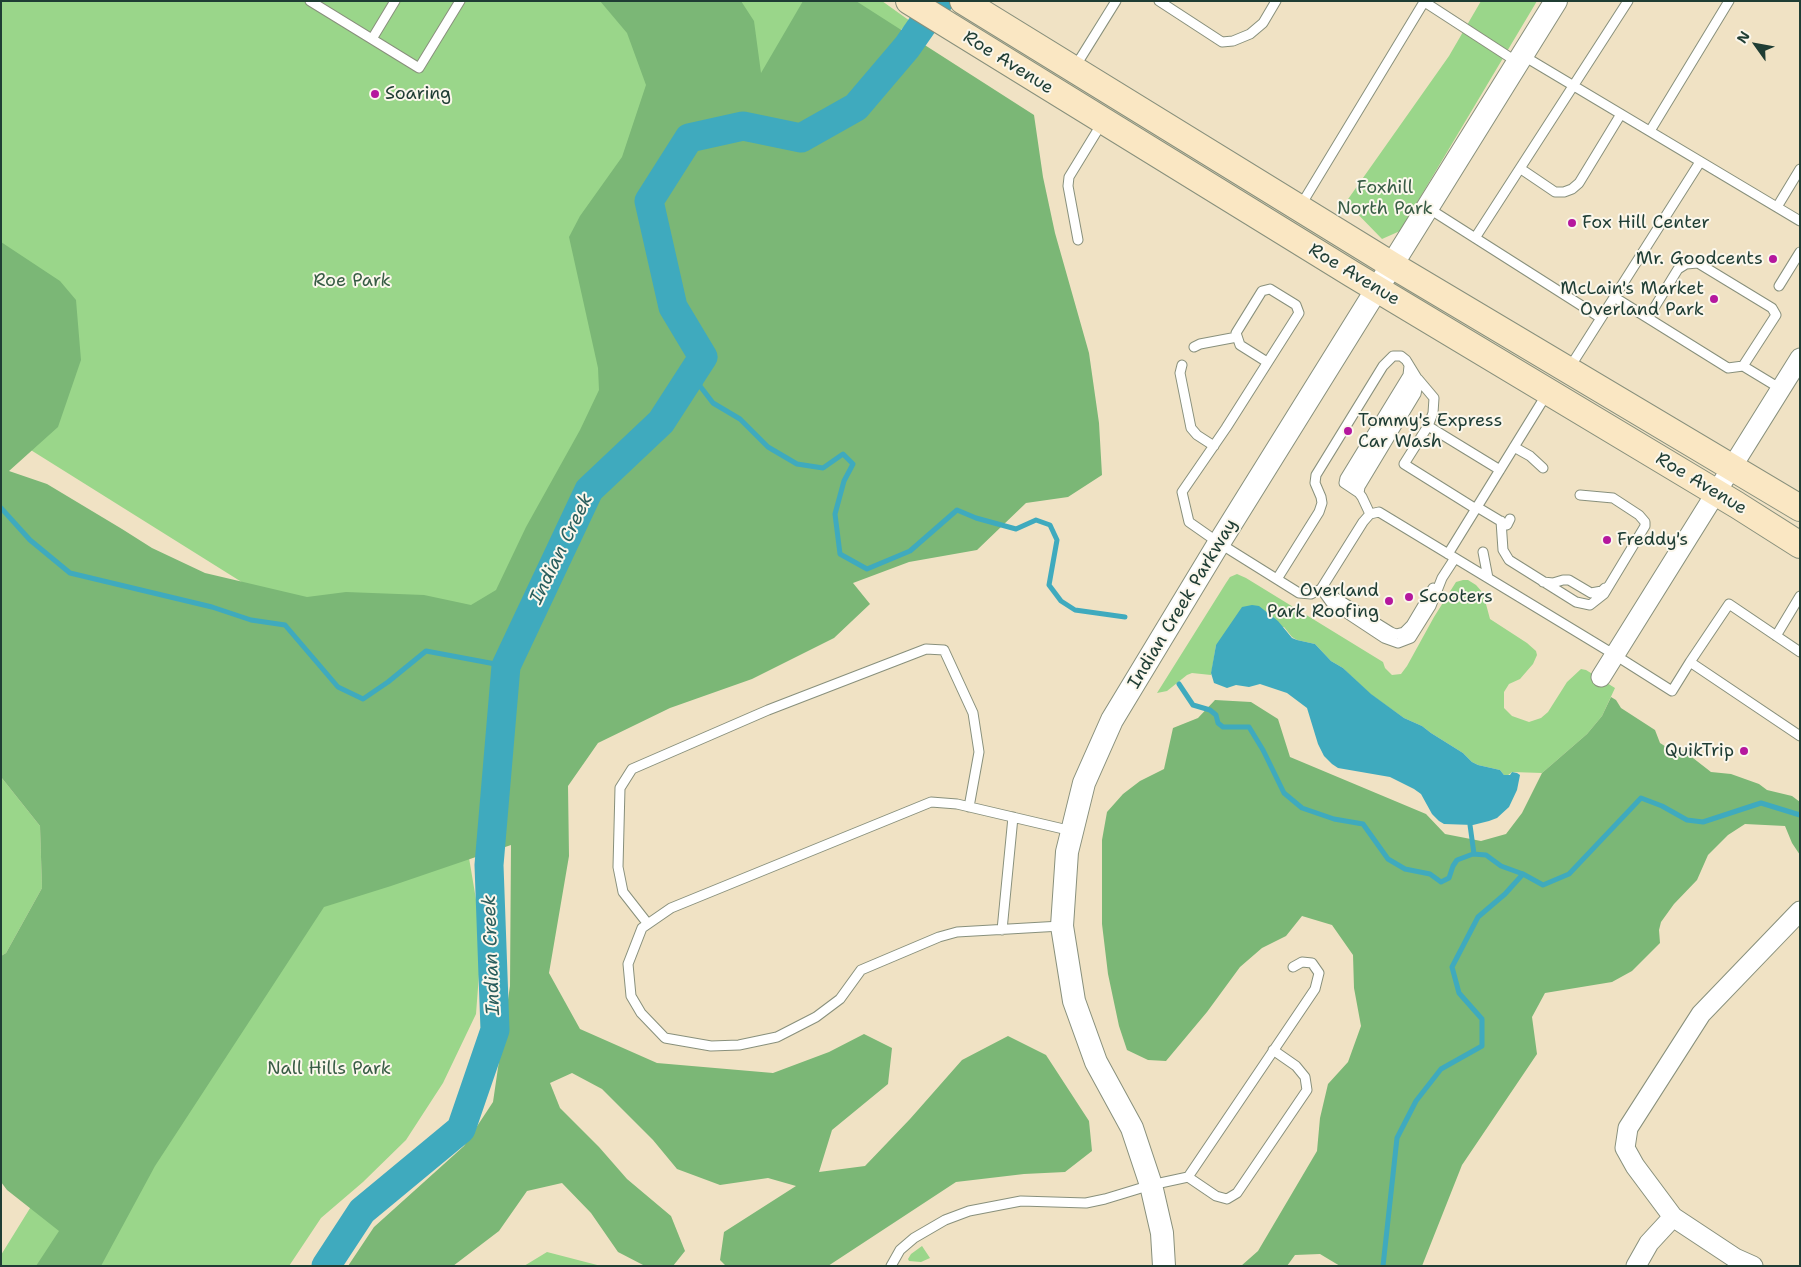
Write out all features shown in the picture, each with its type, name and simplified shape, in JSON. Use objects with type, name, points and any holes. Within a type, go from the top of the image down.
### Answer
[{"type":"main road","name":"Roe Avenue","points":[[909,1],[1378,290],[1717,493],[1800,545]]},
{"type":"main road","name":"Roe Avenue","points":[[963,1],[1002,27],[1392,265],[1733,466],[1800,508]]},
{"type":"street","name":"Indian Creek Parkway","points":[[1164,1266],[1162,1233],[1152,1185],[1132,1128],[1096,1062],[1074,1001],[1062,926],[1067,852],[1084,783],[1112,720],[1219,543],[1556,1]]},
{"type":"street","points":[[1601,677],[1800,358]]},
{"type":"street","points":[[1753,1266],[1736,1258],[1674,1218],[1635,1166],[1625,1148],[1628,1128],[1701,1014],[1800,912]]},
{"type":"street","points":[[1636,1266],[1649,1243],[1674,1218]]},
{"type":"lane","points":[[310,1],[326,5],[372,39],[419,68],[460,1]]},
{"type":"lane","points":[[372,39],[396,1]]},
{"type":"lane","points":[[1073,70],[1116,1]]},
{"type":"lane","points":[[1159,1],[1222,42],[1233,41],[1250,34],[1263,23],[1276,1]]},
{"type":"lane","points":[[1475,238],[1575,86],[1628,1]]},
{"type":"lane","points":[[1650,131],[1729,1]]},
{"type":"lane","points":[[1300,208],[1423,2],[1520,58],[1575,86],[1800,221]]},
{"type":"lane","points":[[1521,169],[1555,192],[1564,192],[1572,188],[1579,183],[1621,114]]},
{"type":"lane","points":[[1078,240],[1068,186],[1069,177],[1103,121]]},
{"type":"lane","points":[[1568,369],[1700,162]]},
{"type":"lane","points":[[1777,207],[1800,169]]},
{"type":"lane","points":[[1428,208],[1601,318]]},
{"type":"lane","points":[[1779,286],[1800,252]]},
{"type":"lane","points":[[1648,318],[1678,269],[1686,264],[1698,263],[1772,308],[1776,315],[1743,366]]},
{"type":"lane","points":[[1267,362],[1240,345],[1236,333],[1262,291],[1270,289],[1296,305],[1299,312],[1214,446],[1182,492],[1189,522],[1299,593],[1311,594],[1321,589],[1363,522],[1370,514],[1379,512],[1672,691],[1729,604],[1800,652]]},
{"type":"lane","points":[[1614,297],[1728,368],[1743,366],[1781,389]]},
{"type":"lane","points":[[1194,347],[1200,344],[1237,337]]},
{"type":"lane","points":[[1277,579],[1319,512],[1322,503],[1315,483],[1316,475],[1378,374],[1388,360],[1397,355],[1406,360],[1434,398],[1434,413],[1404,464],[1477,508],[1506,520],[1504,554],[1508,560],[1576,602],[1590,605],[1604,594],[1645,526],[1645,522],[1640,515],[1613,498],[1580,496]]},
{"type":"lane","points":[[1182,365],[1180,373],[1191,428],[1197,435],[1214,446]]},
{"type":"lane","points":[[1356,490],[1360,487],[1416,394],[1418,384],[1414,372]]},
{"type":"lane","points":[[1370,514],[1356,490],[1344,483],[1345,478],[1408,374],[1414,372]]},
{"type":"lane","points":[[1321,589],[1391,632],[1396,634],[1404,632],[1411,625],[1437,582],[1442,578],[1477,508],[1548,392]]},
{"type":"lane","points":[[1428,426],[1500,470]]},
{"type":"lane","points":[[1514,447],[1530,456],[1543,468]]},
{"type":"lane","points":[[1483,552],[1488,578]]},
{"type":"lane","points":[[1543,582],[1553,583],[1567,580],[1596,593],[1602,591],[1610,584]]},
{"type":"lane","points":[[1776,636],[1800,596]]},
{"type":"lane","points":[[648,924],[623,892],[618,867],[620,788],[632,769],[768,710],[926,649],[944,650],[973,712],[979,752],[969,807]]},
{"type":"lane","points":[[1690,662],[1800,736]]},
{"type":"lane","points":[[1062,926],[957,932],[939,937],[861,970],[840,999],[816,1017],[777,1037],[739,1045],[711,1046],[665,1038],[641,1013],[631,996],[628,964],[642,928],[671,908],[931,802],[957,804],[1072,831]]},
{"type":"lane","points":[[1002,930],[1013,817]]},
{"type":"lane","points":[[891,1266],[900,1250],[914,1238],[945,1220],[969,1211],[1020,1202],[1086,1203],[1188,1177],[1315,988],[1319,973],[1312,964],[1302,962],[1293,967]]},
{"type":"lane","points":[[1188,1177],[1216,1196],[1227,1199],[1237,1193],[1307,1090],[1305,1077],[1296,1066],[1273,1050]]},
{"type":"green space","name":"Roe Park","points":[[1,1],[882,1],[910,21],[846,82],[652,321],[463,711],[387,673],[2,432]]},
{"type":"green space","points":[[600,1],[741,1],[754,21],[761,73],[803,1],[856,1],[1034,115],[1043,177],[1055,233],[1089,353],[1099,423],[1102,475],[1068,497],[1026,503],[977,550],[909,562],[853,583],[870,604],[834,638],[752,679],[670,708],[598,743],[568,786],[569,856],[549,973],[580,1029],[657,1063],[773,1073],[829,1052],[864,1034],[892,1048],[888,1084],[832,1130],[819,1172],[865,1166],[962,1060],[1008,1036],[1046,1055],[1089,1121],[1092,1151],[1065,1172],[1024,1174],[956,1182],[828,1266],[726,1266],[720,1260],[724,1232],[796,1186],[768,1178],[720,1185],[677,1169],[653,1140],[602,1089],[572,1073],[550,1083],[560,1108],[599,1147],[627,1179],[671,1216],[685,1251],[673,1266],[645,1266],[618,1252],[591,1213],[562,1183],[527,1191],[499,1231],[453,1266],[348,1266],[374,1227],[464,1146],[493,1102],[510,986],[511,845],[324,907],[155,1166],[101,1266],[36,1266],[59,1231],[7,1190],[1,1182],[1,956],[6,953],[42,888],[40,826],[1,777],[1,242],[60,281],[76,300],[81,360],[58,427],[9,471],[47,484],[152,548],[205,573],[307,597],[346,592],[424,595],[471,605],[496,590],[526,527],[580,430],[599,390],[598,368],[569,237],[580,216],[622,157],[646,85],[627,33]]},
{"type":"green space","name":"Foxhill North Park","points":[[1481,1],[1537,1],[1400,231],[1382,239],[1346,202],[1449,56]]},
{"type":"green space","points":[[1237,574],[1383,662],[1385,668],[1392,675],[1401,674],[1407,666],[1456,582],[1468,580],[1483,593],[1490,619],[1536,651],[1537,655],[1533,664],[1520,679],[1509,684],[1504,692],[1504,708],[1512,716],[1529,722],[1541,718],[1548,712],[1567,682],[1581,669],[1586,670],[1615,688],[1602,716],[1587,734],[1542,773],[1512,772],[1507,776],[1500,770],[1472,762],[1463,753],[1422,726],[1404,718],[1370,694],[1343,668],[1331,661],[1315,644],[1297,640],[1284,627],[1216,645],[1211,675],[1192,673],[1167,691],[1157,693],[1230,577]]},
{"type":"green space","points":[[1611,697],[1616,700],[1621,708],[1655,730],[1660,743],[1671,750],[1684,751],[1711,772],[1731,774],[1759,784],[1767,790],[1792,796],[1800,802],[1800,855],[1792,843],[1785,826],[1745,824],[1728,835],[1708,855],[1697,880],[1674,904],[1661,922],[1659,930],[1660,943],[1632,971],[1612,982],[1545,993],[1532,1017],[1537,1054],[1462,1165],[1422,1266],[1340,1266],[1320,1254],[1295,1255],[1287,1266],[1241,1266],[1258,1251],[1317,1151],[1320,1118],[1328,1084],[1348,1062],[1361,1026],[1354,988],[1353,955],[1332,925],[1302,916],[1286,936],[1262,948],[1240,967],[1207,1012],[1166,1061],[1148,1060],[1127,1050],[1119,1026],[1108,974],[1102,924],[1102,840],[1107,812],[1123,794],[1140,781],[1164,769],[1173,728],[1198,718],[1215,700],[1251,702],[1278,719],[1290,757],[1426,814],[1445,834],[1481,841],[1506,834],[1522,813],[1542,773],[1587,734],[1602,716]]},
{"type":"green space","points":[[1,777],[40,826],[42,888],[6,953],[1,956]]},
{"type":"green space","name":"Nall Hills Park","points":[[467,846],[482,935],[476,1014],[443,1083],[406,1140],[363,1182],[321,1218],[289,1266],[1,1266],[1,1255],[53,1171],[320,893]]},
{"type":"green space","points":[[922,1246],[930,1258],[921,1262],[909,1261],[908,1259],[911,1254]]},
{"type":"green space","points":[[547,1252],[601,1266],[524,1266]]},
{"type":"water","points":[[1259,606],[1278,621],[1292,638],[1315,644],[1331,661],[1343,668],[1371,694],[1404,718],[1422,726],[1463,753],[1472,762],[1500,770],[1504,775],[1510,775],[1512,772],[1520,775],[1517,790],[1509,807],[1497,818],[1489,821],[1473,825],[1444,824],[1432,814],[1421,794],[1414,789],[1390,777],[1338,768],[1332,764],[1324,756],[1318,744],[1307,708],[1287,693],[1260,684],[1249,687],[1236,685],[1227,688],[1214,683],[1211,673],[1216,645],[1242,607]]},
{"type":"waterway","name":"Indian Creek","points":[[326,1266],[362,1211],[461,1129],[495,1030],[489,865],[506,666],[589,490],[661,422],[703,357],[673,307],[649,201],[689,138],[743,126],[801,138],[856,107],[907,47],[939,1]]},
{"type":"waterway","points":[[700,362],[700,386],[713,403],[740,419],[768,447],[797,464],[823,468],[843,454],[853,464],[844,481],[835,514],[840,554],[867,569],[910,551],[957,510],[976,518],[1016,529],[1036,520],[1050,525],[1057,540],[1049,585],[1061,601],[1075,610],[1125,617]]},
{"type":"waterway","points":[[1,508],[30,540],[70,573],[212,607],[251,620],[285,625],[338,687],[363,699],[388,682],[426,651],[506,666]]},
{"type":"waterway","points":[[1179,684],[1193,705],[1210,710],[1216,715],[1218,723],[1223,727],[1249,727],[1263,750],[1284,793],[1302,808],[1334,819],[1363,824],[1388,859],[1405,869],[1430,874],[1441,882],[1449,878],[1457,860],[1473,854],[1486,855],[1501,866],[1523,874],[1543,885],[1569,874],[1641,798],[1662,806],[1687,820],[1703,822],[1761,803],[1800,815]]},
{"type":"waterway","points":[[1470,825],[1474,854]]},
{"type":"waterway","points":[[1383,1266],[1397,1138],[1416,1101],[1441,1069],[1482,1046],[1482,1019],[1459,993],[1452,967],[1478,917],[1505,894],[1523,874]]},
{"type":"place","name":"Soaring","points":[[375,94]]},
{"type":"place","name":"Fox Hill Center","points":[[1572,223]]},
{"type":"place","name":"Mr. Goodcents","points":[[1773,259]]},
{"type":"place","name":"McLain's Market Overland Park","points":[[1714,299]]},
{"type":"place","name":"Tommy's Express Car Wash","points":[[1348,431]]},
{"type":"place","name":"Freddy's","points":[[1607,540]]},
{"type":"place","name":"Scooters","points":[[1409,597]]},
{"type":"place","name":"Overland Park Roofing","points":[[1389,601]]},
{"type":"place","name":"QuikTrip","points":[[1744,751]]}]
